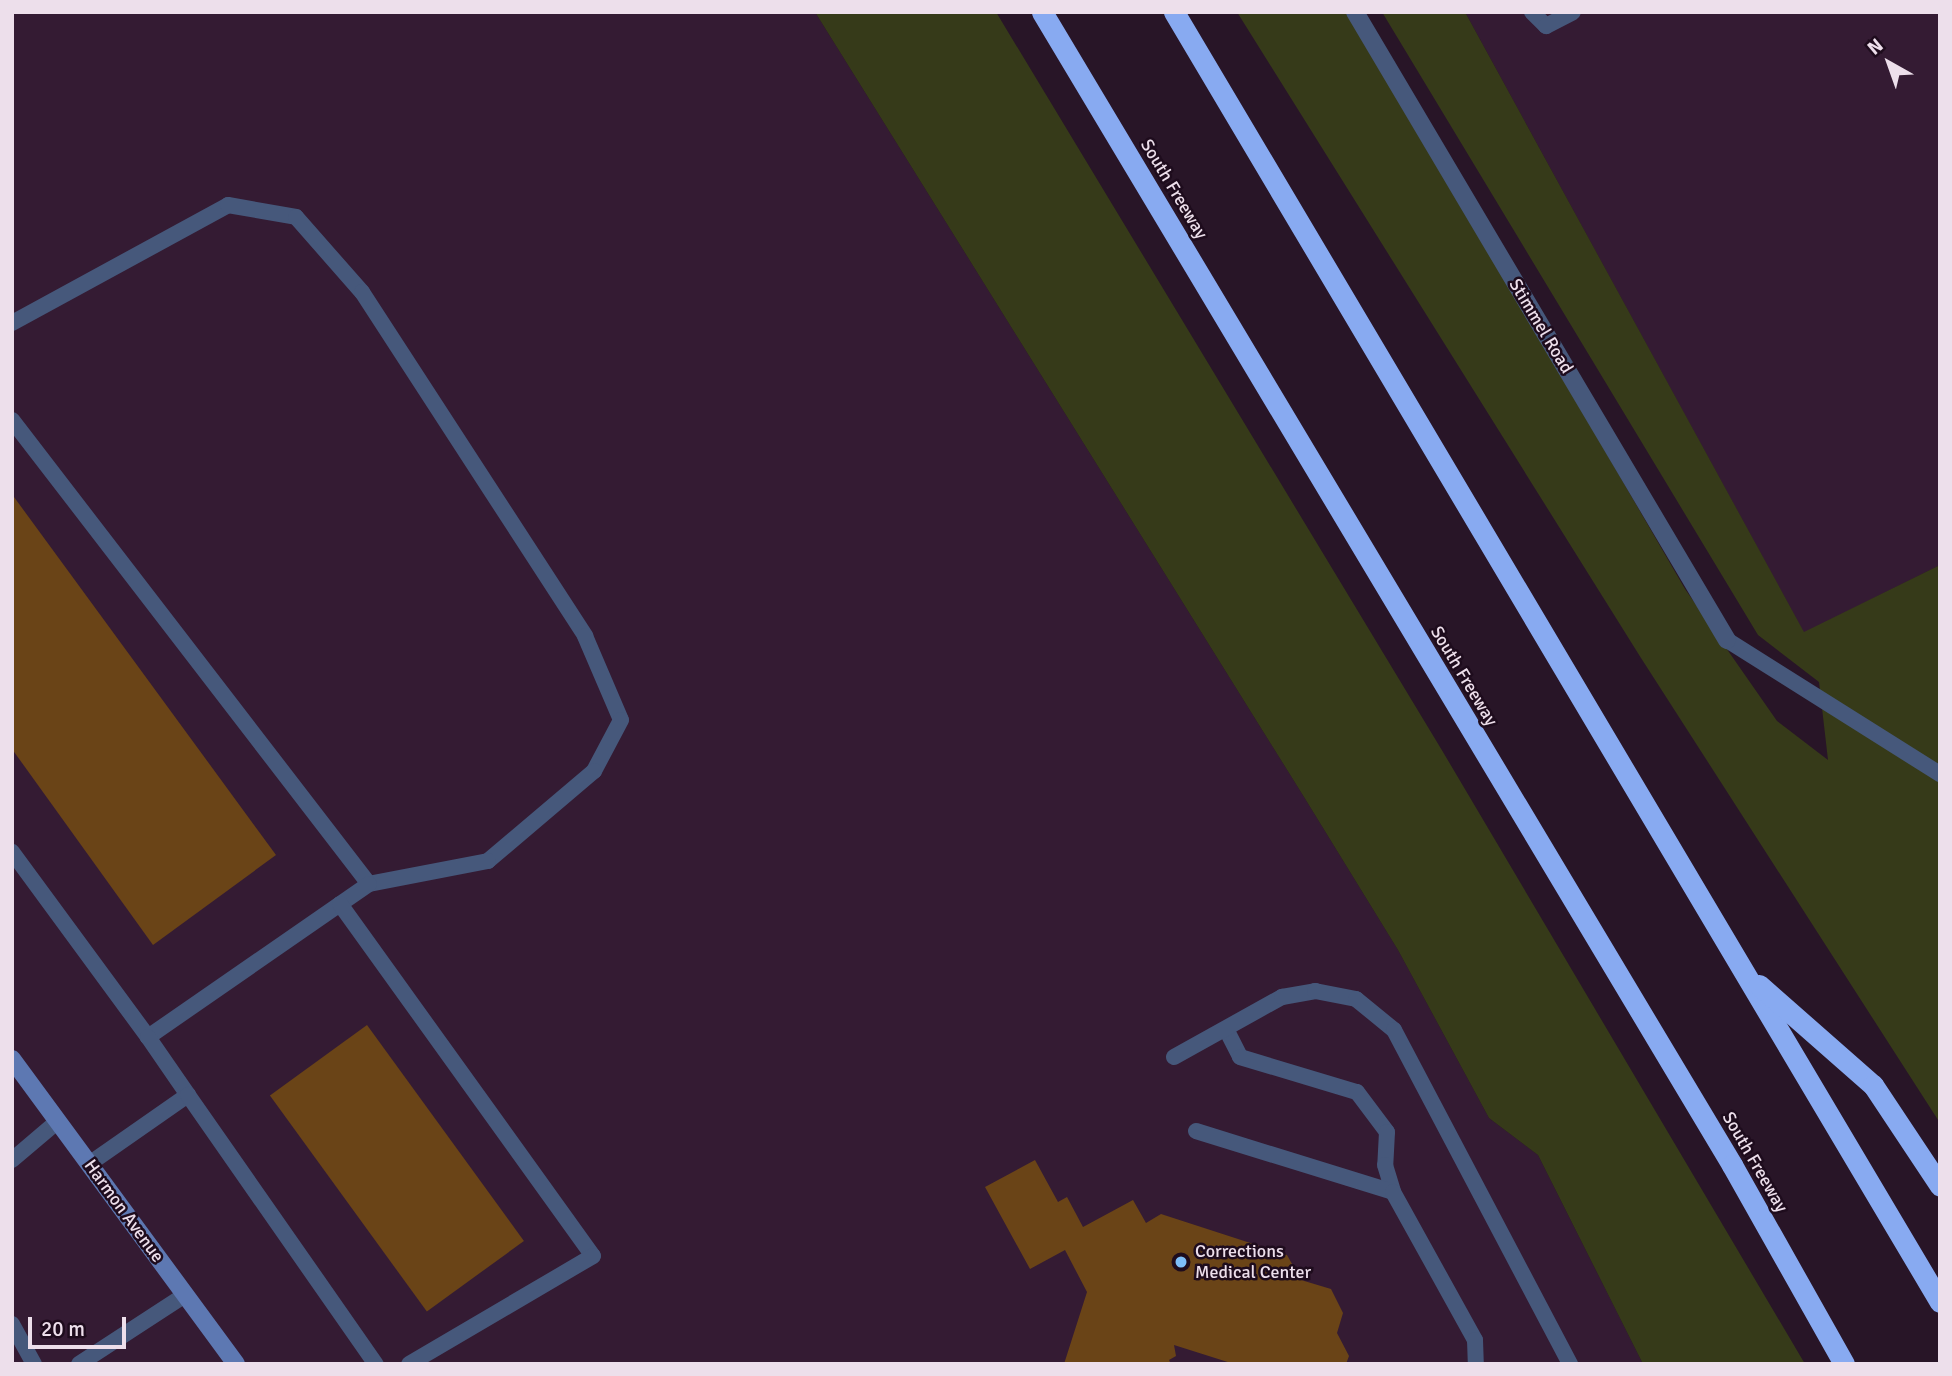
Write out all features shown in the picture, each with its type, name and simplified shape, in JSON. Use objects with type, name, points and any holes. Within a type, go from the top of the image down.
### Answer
[{"type":"highway","name":"South Freeway","points":[[1042,12],[1732,1165],[1844,1364]]},
{"type":"highway","points":[[1174,12],[1940,1302]]},
{"type":"highway","points":[[1744,972],[1873,1085],[1940,1186]]},
{"type":"main road","name":"Harmon Avenue","points":[[12,1059],[236,1364]]},
{"type":"street","name":"Stimmel Road","points":[[1355,12],[1727,640]]},
{"type":"lane","points":[[1532,12],[1546,26],[1573,12]]},
{"type":"lane","points":[[12,323],[228,205],[296,217],[362,292],[585,636],[621,720],[594,771],[488,861],[369,884],[148,1037]]},
{"type":"lane","points":[[12,420],[369,884]]},
{"type":"lane","points":[[1727,640],[1940,774]]},
{"type":"lane","points":[[12,852],[148,1037],[376,1364]]},
{"type":"lane","points":[[340,904],[593,1256],[409,1364]]},
{"type":"lane","points":[[1174,1057],[1282,998],[1315,991],[1356,999],[1394,1030],[1570,1364]]},
{"type":"lane","points":[[1226,1029],[1240,1057],[1357,1092],[1387,1132],[1385,1165],[1394,1192],[1475,1340],[1476,1364]]},
{"type":"lane","points":[[89,1164],[188,1095]]},
{"type":"lane","points":[[12,1160],[58,1121]]},
{"type":"lane","points":[[1196,1131],[1394,1192]]},
{"type":"lane","points":[[79,1364],[185,1295]]},
{"type":"lane","points":[[12,1324],[34,1364]]},
{"type":"shaded area","points":[[12,12],[815,12],[1398,950],[1489,1118],[1538,1155],[1643,1364],[12,1364]]},
{"type":"shaded area","points":[[1465,12],[1940,12],[1940,565],[1804,633]]},
{"type":"green space","points":[[815,12],[996,12],[1443,752],[1805,1364],[1643,1364],[1538,1155],[1489,1118],[1398,950]]},
{"type":"green space","points":[[1237,12],[1351,12],[1685,589],[1777,721],[1828,760],[1819,682],[1758,635],[1382,12],[1465,12],[1804,632],[1940,565],[1940,1123],[1641,658]]},
{"type":"building","points":[[14,497],[276,855],[153,945],[12,749]]},
{"type":"building","points":[[367,1025],[524,1241],[427,1312],[270,1096]]},
{"type":"building","name":"Corrections Medical Center","points":[[1035,1160],[1058,1202],[1067,1197],[1083,1227],[1133,1200],[1146,1223],[1161,1214],[1287,1255],[1301,1280],[1331,1289],[1343,1313],[1337,1333],[1349,1356],[1346,1364],[1234,1364],[1174,1345],[1176,1356],[1169,1360],[1171,1364],[1064,1364],[1087,1292],[1065,1250],[1030,1269],[985,1187]]},
{"type":"place","name":"Corrections Medical Center","points":[[1181,1262]]}]
